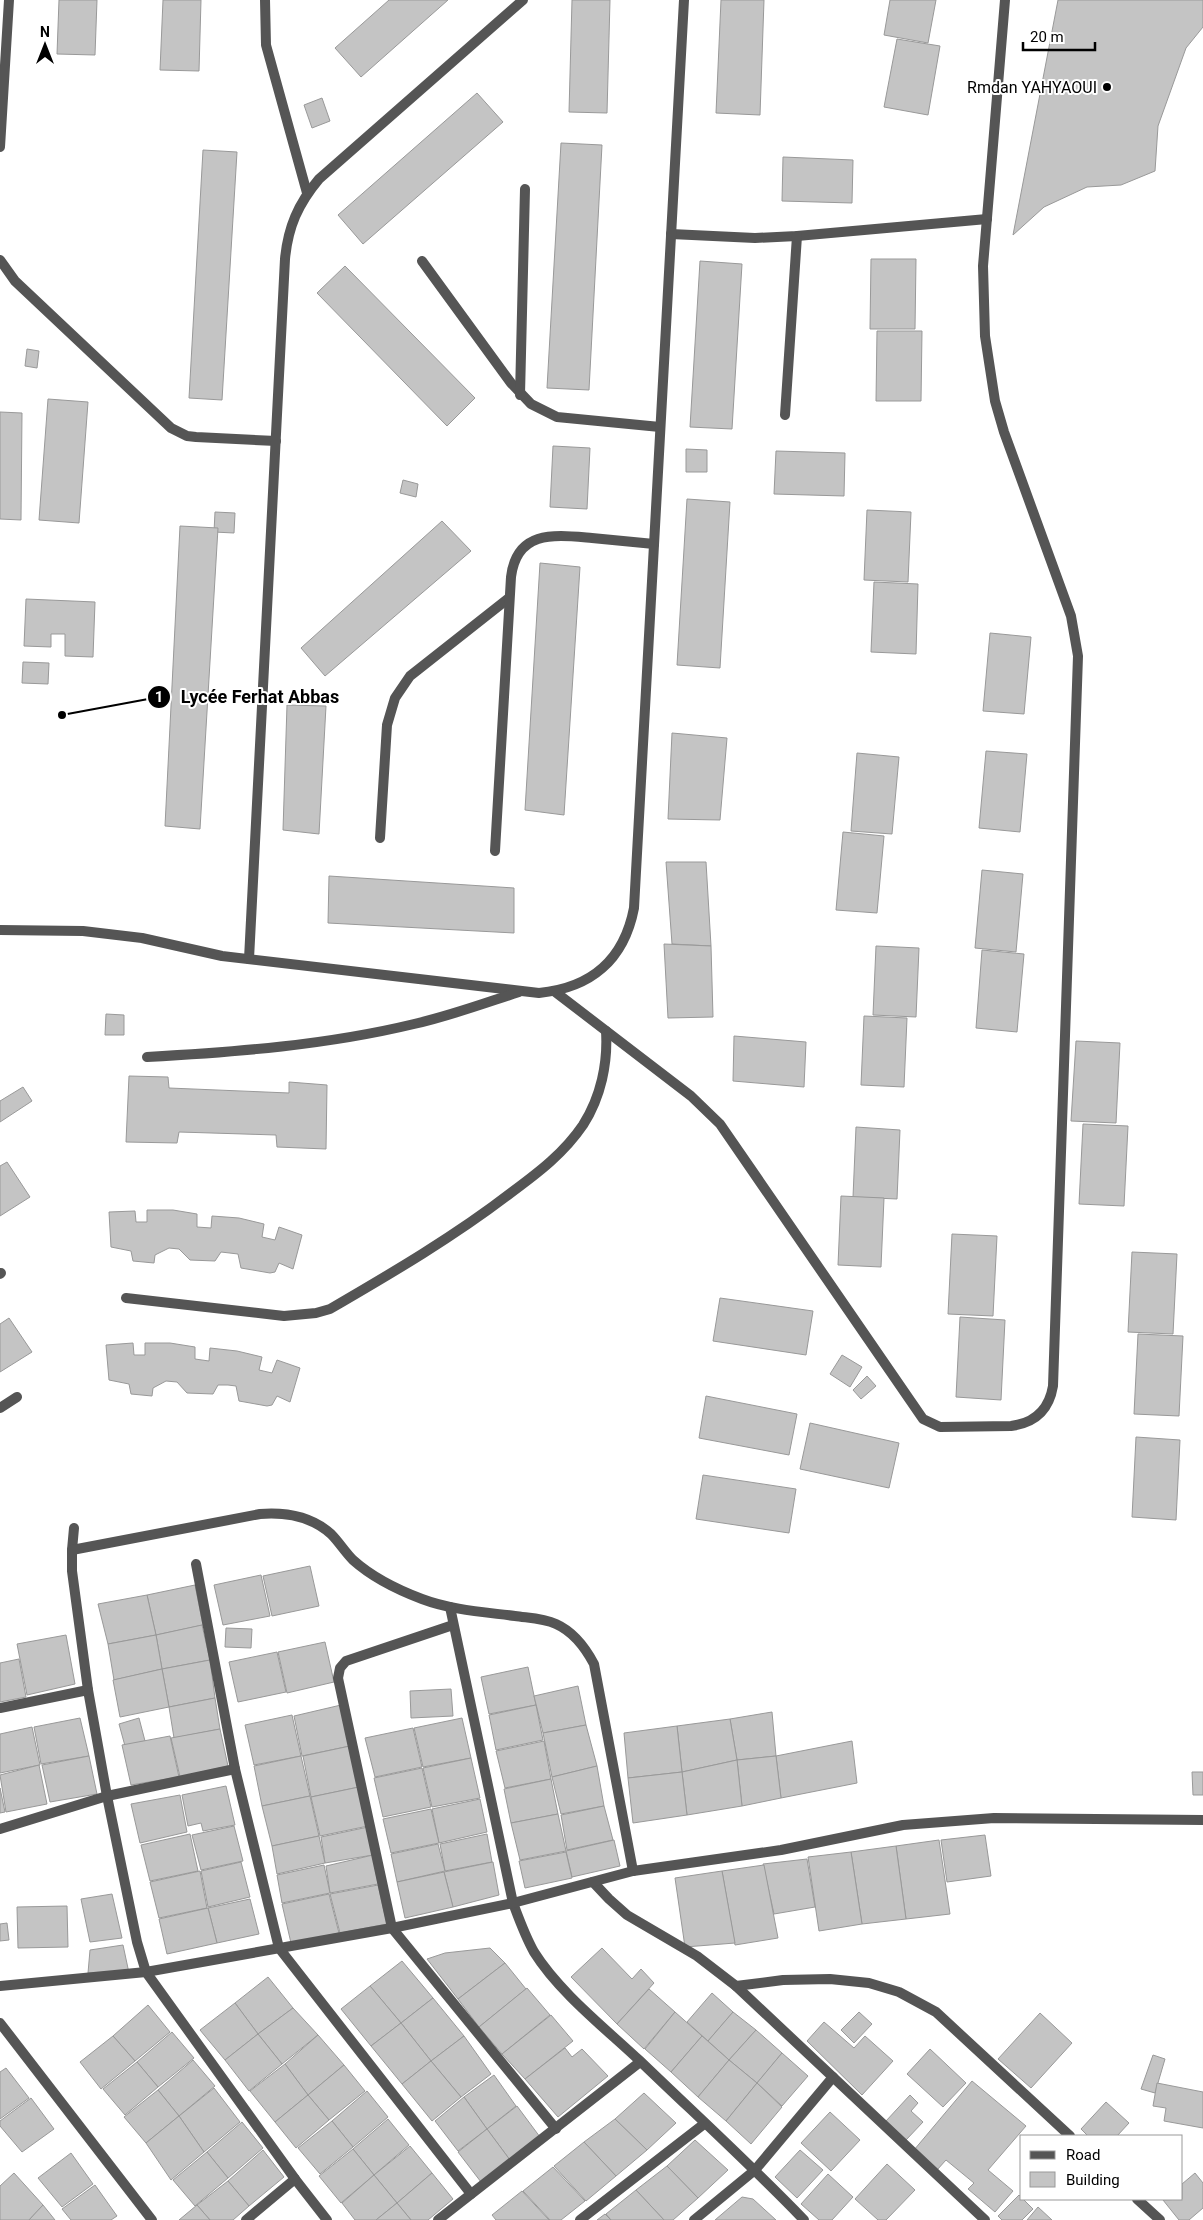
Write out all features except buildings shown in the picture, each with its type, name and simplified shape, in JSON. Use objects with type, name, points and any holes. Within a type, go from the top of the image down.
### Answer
[{"type":"street","points":[[0,147],[9,0]]},
{"type":"street","points":[[265,0],[264,31],[267,51],[307,193]]},
{"type":"street","points":[[249,959],[287,242],[298,208],[307,193],[319,179],[523,0]]},
{"type":"street","points":[[0,930],[83,932],[142,938],[209,954],[523,991],[554,991],[569,988],[596,974],[618,951],[631,923],[634,908],[684,0]]},
{"type":"street","points":[[554,991],[691,1096],[720,1124],[924,1419],[940,1427],[1011,1426],[1022,1425],[1040,1414],[1052,1397],[1053,1386],[1078,656],[1071,616],[1015,464],[996,401],[985,336],[983,301],[987,218],[1005,0]]},
{"type":"street","points":[[520,395],[525,189]]},
{"type":"street","points":[[671,234],[738,237],[797,236],[987,218]]},
{"type":"street","points":[[785,415],[797,236]]},
{"type":"street","points":[[0,260],[15,281],[171,428],[187,436],[276,441]]},
{"type":"street","points":[[422,260],[520,395],[531,404],[557,417],[660,428]]},
{"type":"street","points":[[495,851],[512,566],[516,556],[527,545],[540,537],[562,536],[654,544]]},
{"type":"street","points":[[380,838],[387,724],[395,698],[410,676],[510,598]]},
{"type":"street","points":[[148,1057],[221,1053],[355,1036],[415,1024],[523,991]]},
{"type":"street","points":[[126,1298],[284,1316],[300,1316],[330,1309],[463,1228],[559,1155],[584,1124],[596,1096],[605,1068],[606,1031]]},
{"type":"street","points":[[0,1408],[16,1398]]},
{"type":"street","points":[[72,1550],[260,1514],[278,1513],[295,1516],[320,1526],[331,1534],[354,1560],[375,1576],[398,1590],[423,1600],[450,1607],[539,1619],[555,1623],[569,1632],[588,1652],[594,1664],[633,1871]]},
{"type":"street","points":[[74,1528],[72,1571],[88,1690],[107,1796],[137,1942],[146,1972],[295,2179],[327,2220]]},
{"type":"street","points":[[196,1564],[235,1768],[279,1948],[471,2194]]},
{"type":"street","points":[[450,1607],[513,1903],[524,1933],[545,1968],[704,2124],[755,2170],[804,2220]]},
{"type":"street","points":[[453,1625],[346,1661],[338,1673],[392,1928],[556,2129]]},
{"type":"street","points":[[0,1708],[88,1690]]},
{"type":"street","points":[[0,1829],[107,1796],[235,1768]]},
{"type":"street","points":[[0,1986],[146,1972],[392,1928],[513,1903],[633,1871],[781,1850],[903,1825],[994,1818],[1203,1820]]},
{"type":"street","points":[[593,1882],[609,1900],[627,1915],[697,1956],[736,1986],[985,2220]]},
{"type":"street","points":[[736,1986],[783,1980],[830,1980],[869,1983],[899,1992],[936,2012],[1069,2135]]},
{"type":"street","points":[[0,2023],[152,2220]]},
{"type":"street","points":[[438,2220],[640,2062]]},
{"type":"street","points":[[694,2220],[755,2170],[833,2077]]},
{"type":"street","points":[[580,2220],[704,2124]]},
{"type":"street","points":[[246,2220],[295,2179]]},
{"type":"street","points":[[1138,2200],[1160,2220]]},
{"type":"place","name":"Rmdan YAHYAOUI","points":[[1107,87]]},
{"type":"place","name":"Lycée Ferhat Abbas","points":[[62,715]]}]
